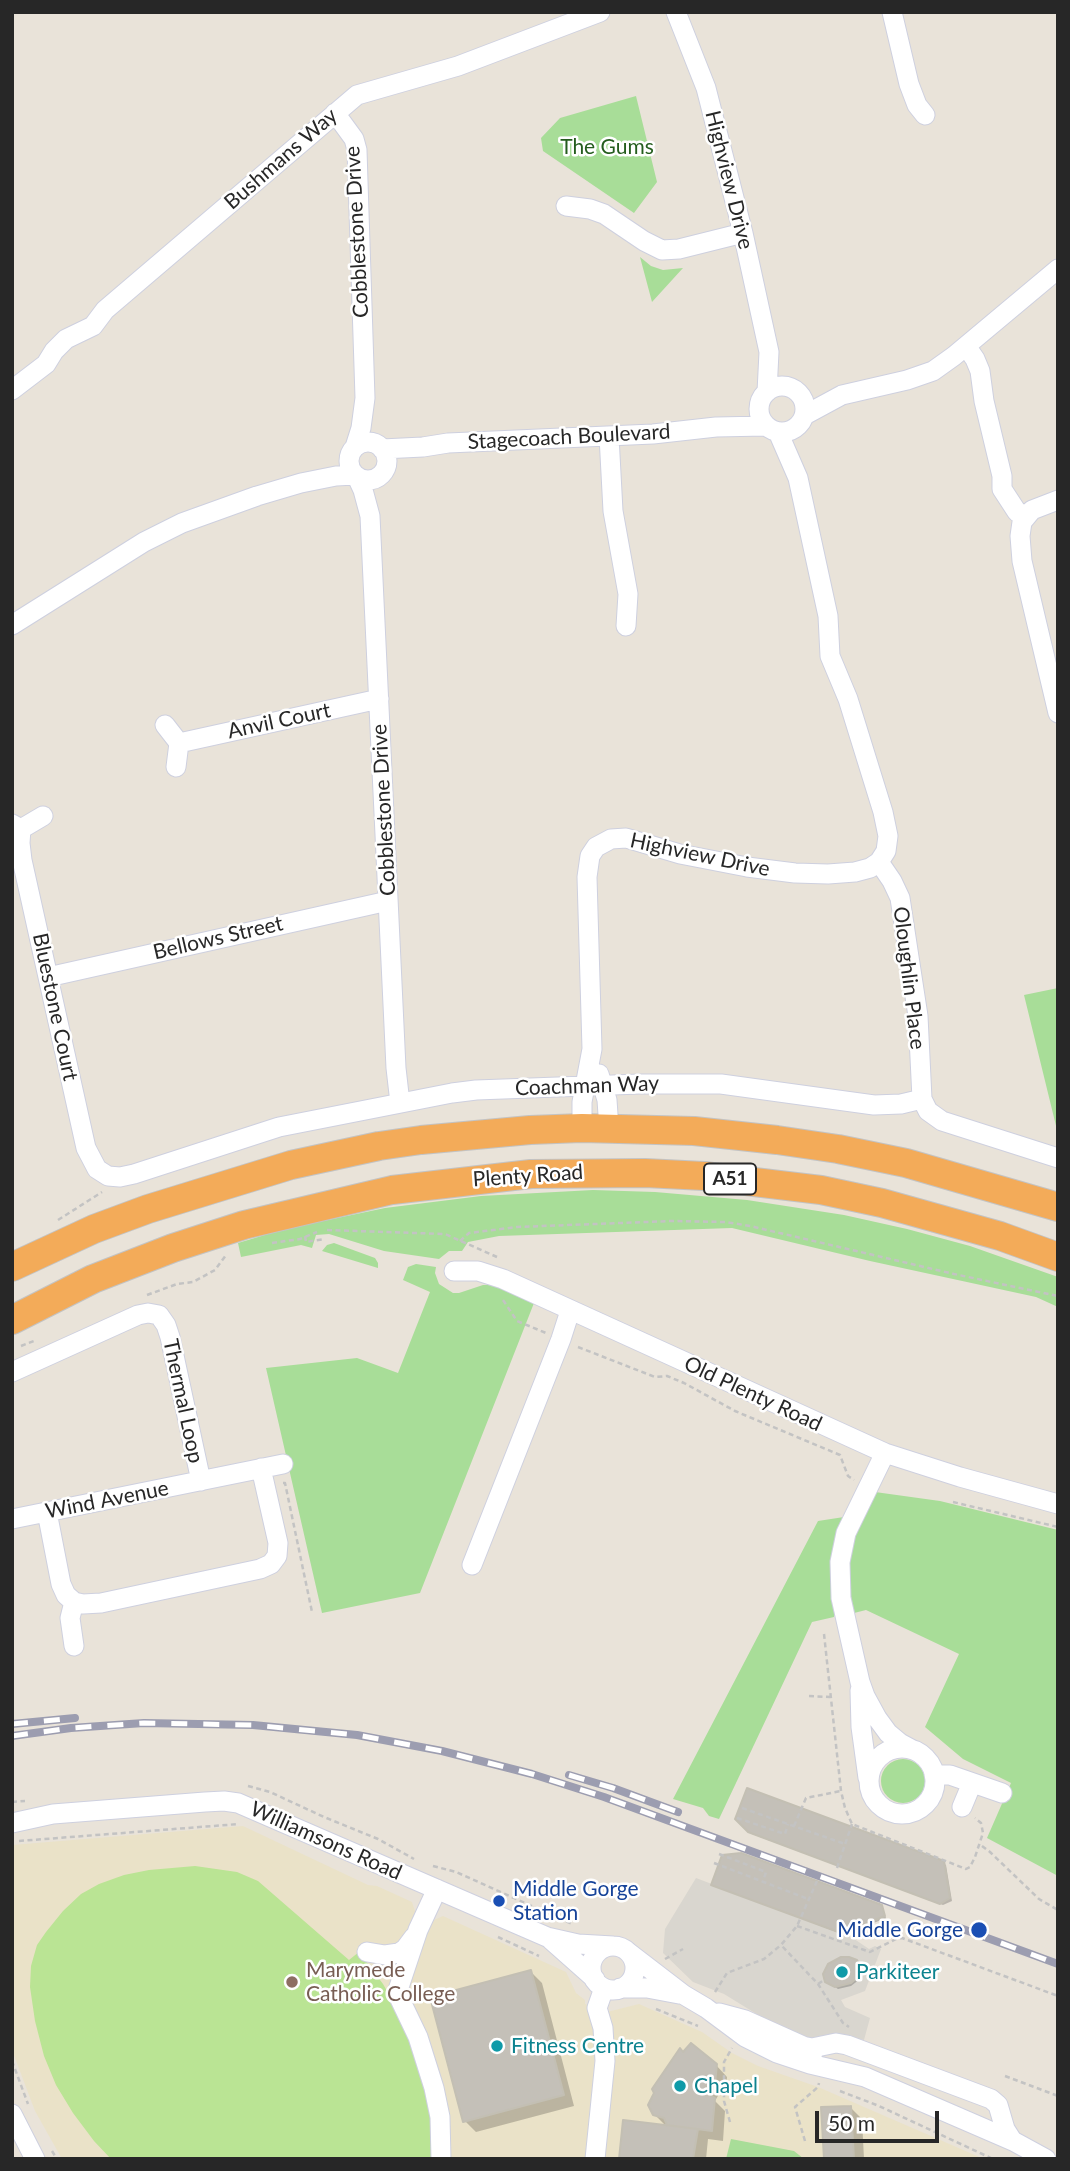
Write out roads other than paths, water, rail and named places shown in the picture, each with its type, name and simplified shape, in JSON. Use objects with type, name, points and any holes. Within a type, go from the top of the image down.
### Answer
[{"type":"highway","name":"A51","points":[[12,1267],[94,1229],[148,1209],[291,1165],[379,1146],[481,1133],[596,1128],[694,1131],[776,1140],[906,1163],[1058,1207]]},
{"type":"highway","name":"Plenty Road","points":[[12,1320],[93,1279],[173,1248],[244,1225],[393,1190],[531,1174],[645,1173],[704,1176],[821,1190],[882,1203],[1000,1236],[1058,1258]]},
{"type":"street","name":"Bushmans Way","points":[[19,385],[46,364],[66,339],[93,326],[105,310],[357,95],[458,66],[600,12]]},
{"type":"street","name":"Highview Drive","points":[[676,12],[709,99],[743,233],[769,352],[763,398]]},
{"type":"street","points":[[892,12],[909,84],[925,115]]},
{"type":"street","name":"Cobblestone Drive","points":[[335,113],[354,139],[357,150],[365,398],[354,449]]},
{"type":"street","points":[[566,206],[604,214],[662,250],[679,249],[743,233]]},
{"type":"street","points":[[798,478],[759,412],[763,398],[778,386],[842,395],[933,371],[1058,269]]},
{"type":"street","points":[[960,351],[984,401],[1002,476],[1022,510],[1022,561],[1058,713]]},
{"type":"street","name":"Highview Drive","points":[[769,352],[794,390]]},
{"type":"street","points":[[794,390],[805,403],[798,478],[828,617],[844,650],[848,699],[886,826],[888,845],[878,862]]},
{"type":"street","points":[[771,429],[785,433],[842,395]]},
{"type":"street","name":"Cobblestone Drive","points":[[365,398],[373,430],[381,447]]},
{"type":"street","name":"Stagecoach Boulevard","points":[[716,427],[763,398]]},
{"type":"street","name":"Stagecoach Boulevard","points":[[381,447],[653,434],[716,427],[771,429]]},
{"type":"street","points":[[609,436],[612,510],[628,600],[626,626]]},
{"type":"street","points":[[12,625],[144,542],[182,523],[246,499],[301,483],[336,476],[356,476],[367,481],[383,473],[387,460],[381,447],[370,442],[359,444],[333,465],[301,483]]},
{"type":"street","name":"Stagecoach Boulevard","points":[[383,473],[401,458],[423,447]]},
{"type":"street","points":[[354,449],[350,455],[349,466],[356,476]]},
{"type":"street","name":"Cobblestone Drive","points":[[370,516],[375,489],[383,473]]},
{"type":"street","name":"Cobblestone Drive","points":[[356,476],[370,516],[396,1068],[400,1103]]},
{"type":"street","points":[[1022,510],[1032,510],[1054,500]]},
{"type":"street","name":"Anvil Court","points":[[179,743],[379,699]]},
{"type":"street","points":[[165,725],[179,743],[176,766]]},
{"type":"street","name":"Bluestone Court","points":[[43,816],[17,827],[22,860],[86,1148],[97,1170],[108,1176]]},
{"type":"street","name":"Highview Drive","points":[[596,1128],[607,1100],[594,1086],[587,877],[590,856],[601,843],[626,838],[680,854],[795,873],[855,872],[870,868],[878,862]]},
{"type":"street","name":"Oloughlin Place","points":[[878,862],[900,898],[918,1016],[922,1099]]},
{"type":"street","name":"Bellows Street","points":[[48,977],[388,901]]},
{"type":"street","name":"Coachman Way","points":[[108,1176],[134,1174],[279,1126],[476,1090],[721,1084],[873,1105],[901,1104],[922,1099]]},
{"type":"street","name":"Highview Drive","points":[[594,1086],[582,1102],[596,1128]]},
{"type":"street","points":[[922,1099],[928,1111],[942,1121],[1058,1158]]},
{"type":"street","name":"Old Plenty Road","points":[[454,1271],[478,1271],[495,1276],[885,1453],[960,1478],[1058,1504]]},
{"type":"street","points":[[472,1565],[547,1377],[570,1311]]},
{"type":"street","name":"Thermal Loop","points":[[12,1372],[138,1315],[159,1315],[170,1337],[201,1481]]},
{"type":"street","points":[[860,1682],[861,1727],[872,1796],[880,1806],[891,1812],[908,1814],[920,1809],[933,1791],[934,1775],[928,1762],[914,1750],[895,1740],[869,1705],[860,1682],[841,1598],[842,1547],[852,1518],[885,1453]]},
{"type":"street","name":"Wind Avenue","points":[[12,1519],[201,1481],[263,1478],[283,1464]]},
{"type":"street","points":[[47,1511],[61,1584],[66,1595],[83,1604],[101,1603],[266,1567],[274,1560],[278,1550],[263,1478]]},
{"type":"street","points":[[74,1601],[70,1618],[74,1646]]},
{"type":"street","points":[[869,1784],[872,1768],[882,1755],[897,1748],[914,1750]]},
{"type":"street","points":[[934,1775],[950,1774],[986,1788],[962,1807]]},
{"type":"street","name":"Williamsons Road","points":[[12,1812],[53,1814],[205,1802],[238,1803],[547,1937],[620,1949]]},
{"type":"street","name":"Williamsons Road","points":[[12,1823],[53,1814]]},
{"type":"street","points":[[437,1889],[418,1930],[397,1993],[418,2036],[434,2088],[440,2117],[441,2159]]},
{"type":"street","points":[[367,1952],[385,1955],[399,1953],[418,1930]]},
{"type":"street","name":"Williamsons Road","points":[[547,1937],[606,1985]]},
{"type":"street","points":[[606,1985],[630,1982],[635,1972],[634,1961],[620,1949]]},
{"type":"street","points":[[684,1995],[606,1985],[592,1971],[594,1957],[600,1950],[620,1949],[684,1995],[712,2010],[746,2037],[776,2053],[865,2077]]},
{"type":"street","points":[[595,2159],[605,2061],[603,2028],[597,2008],[606,1985]]},
{"type":"street","points":[[712,2010],[745,2020],[1046,2159]]},
{"type":"street","points":[[802,2046],[812,2048],[834,2043],[844,2044],[988,2098],[998,2105],[1005,2129],[1012,2141],[1031,2159]]},
{"type":"street","points":[[22,2112],[43,2153]]},
{"type":"railway","points":[[12,1724],[75,1718]]},
{"type":"railway","points":[[12,1736],[71,1728],[144,1723],[253,1725],[357,1735],[442,1751],[532,1774],[604,1797],[1058,1964]]},
{"type":"railway","points":[[569,1775],[678,1812]]},
{"type":"place","name":"Middle Gorge Station","points":[[499,1901]]},
{"type":"place","name":"Middle Gorge","points":[[979,1930]]},
{"type":"place","name":"Parkiteer","points":[[842,1972]]},
{"type":"place","name":"Marymede Catholic College","points":[[292,1982]]},
{"type":"place","name":"Fitness Centre","points":[[497,2046]]},
{"type":"place","name":"Chapel","points":[[680,2086]]},
{"type":"park label","name":"The Gums","points":[[607,147]]}]
